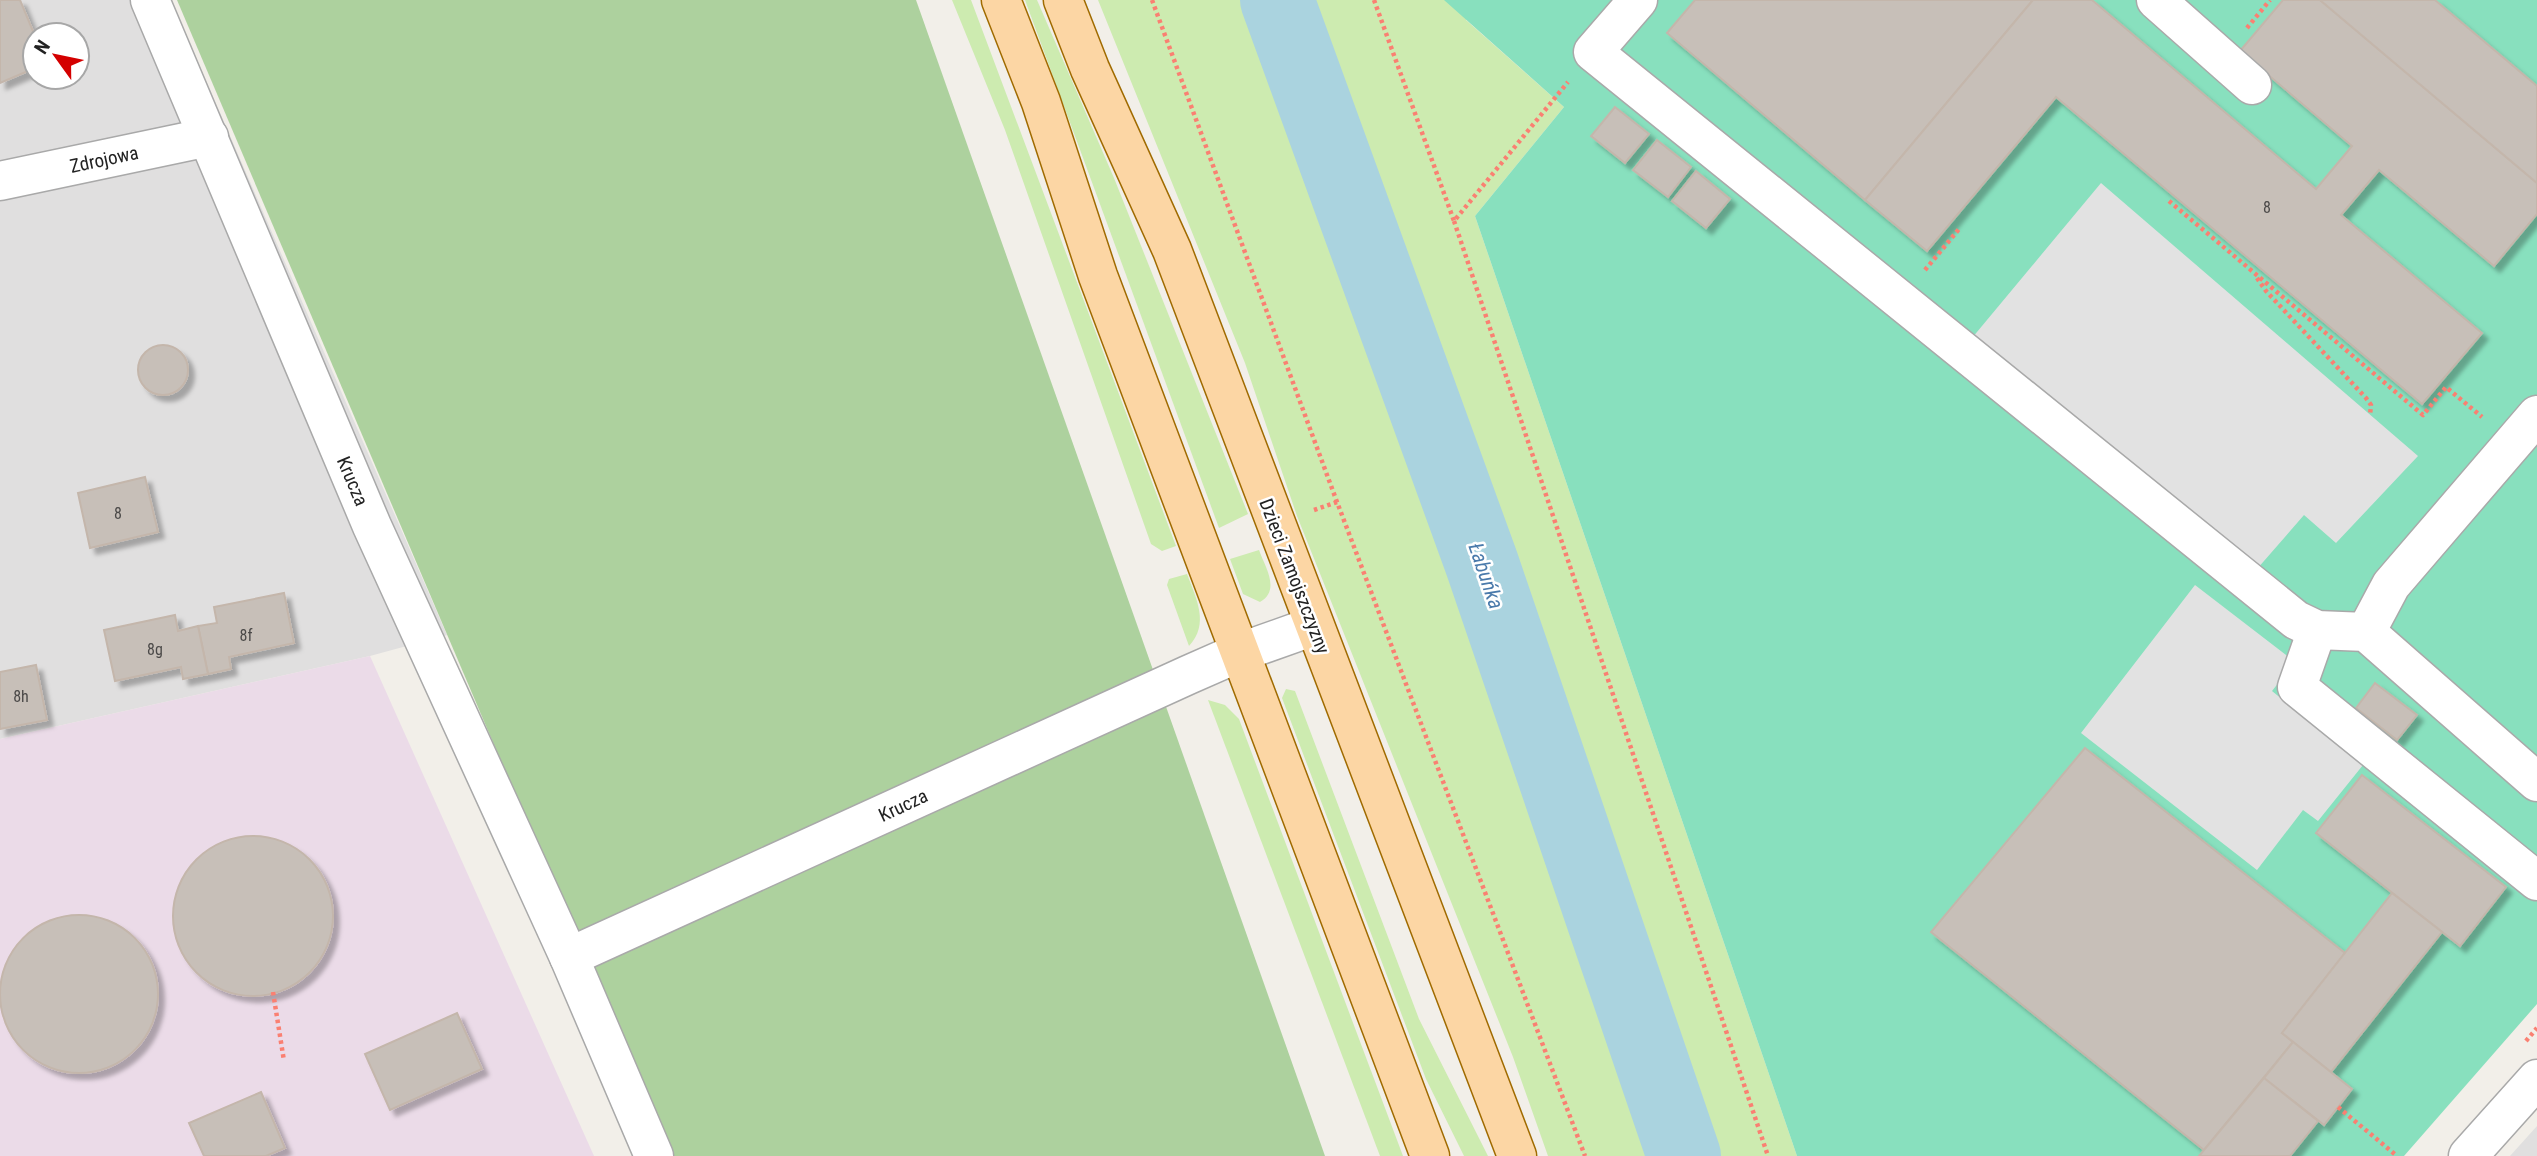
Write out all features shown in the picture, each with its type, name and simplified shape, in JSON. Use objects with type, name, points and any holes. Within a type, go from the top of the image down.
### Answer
[{"type":"main road","points":[[1001,0],[1041,102],[1098,276],[1430,1156]]},
{"type":"main road","name":"Dzieci Zamojszczyzny","points":[[1063,0],[1090,69],[1172,250],[1517,1156]]},
{"type":"street","name":"Krucza","points":[[150,0],[372,526],[569,957],[654,1156]]},
{"type":"street","points":[[1638,0],[1593,52],[2287,612],[2317,630],[2365,632],[2537,782]]},
{"type":"street","points":[[2157,0],[2252,85]]},
{"type":"street","name":"Zdrojowa","points":[[0,181],[209,138]]},
{"type":"street","points":[[2365,632],[2391,585],[2537,415]]},
{"type":"street","name":"Krucza","points":[[569,957],[1238,653],[1314,626]]},
{"type":"street","points":[[2317,630],[2297,687],[2537,881]]},
{"type":"street","points":[[2468,1156],[2537,1079]]},
{"type":"path","points":[[1152,0],[1337,502],[1585,1156]]},
{"type":"path","points":[[1374,0],[1454,221],[1769,1156]]},
{"type":"path","points":[[1454,221],[1593,52]]},
{"type":"path","points":[[2169,201],[2423,415],[2446,387],[2513,443]]},
{"type":"path","points":[[1929,265],[1959,229]]},
{"type":"path","points":[[2254,273],[2266,291],[2371,404],[2370,415]]},
{"type":"path","points":[[273,992],[284,1061]]},
{"type":"path","points":[[2338,1107],[2397,1156]]},
{"type":"shaded area","points":[[0,0],[171,0],[447,635],[370,656],[0,739]]},
{"type":"shaded area","points":[[2101,183],[2418,456],[2336,543],[2304,515],[2257,569],[1972,338]]},
{"type":"shaded area","points":[[2195,585],[2295,662],[2272,691],[2363,765],[2318,821],[2303,810],[2257,870],[2081,733]]},
{"type":"shaded area","points":[[370,656],[594,1156],[0,1156],[0,739]]},
{"type":"shaded area","points":[[2537,1126],[2537,1156],[2510,1156]]},
{"type":"green space","points":[[177,0],[916,0],[1325,1156],[669,1156]]},
{"type":"green space","points":[[952,0],[971,0],[1176,546],[1162,551],[1151,544],[1005,130]]},
{"type":"green space","points":[[1025,0],[1037,0],[1114,178],[1248,514],[1219,528]]},
{"type":"green space","points":[[1098,0],[1480,0],[1466,20],[1564,107],[1475,216],[1797,1156],[1548,1156],[1513,1057],[1297,516],[1245,363]]},
{"type":"green space","points":[[1444,0],[2537,0],[2537,1004],[2404,1156],[1797,1156],[1475,216],[1564,107]]},
{"type":"green space","points":[[1259,550],[1270,578],[1270,591],[1260,602],[1243,594],[1230,559]]},
{"type":"green space","points":[[1187,574],[1200,620],[1199,629],[1189,646],[1167,585],[1169,579]]},
{"type":"green space","points":[[1286,689],[1295,691],[1419,1019],[1488,1156],[1464,1156],[1426,1079],[1282,698]]},
{"type":"green space","points":[[1208,700],[1225,705],[1239,719],[1403,1156],[1380,1156]]},
{"type":"building","points":[[0,0],[20,0],[29,21],[21,21],[21,74],[0,83]]},
{"type":"building","points":[[1695,0],[2033,0],[1865,200],[1667,33]]},
{"type":"building","points":[[2033,0],[2092,0],[2316,189],[2352,146],[2240,51],[2283,0],[2320,0],[2537,183],[2537,214],[2494,266],[2379,170],[2341,215],[2482,333],[2422,404],[2056,97],[1927,251],[1865,200]]},
{"type":"building","points":[[2320,0],[2435,0],[2537,86],[2537,183]]},
{"type":"building","points":[[1615,107],[1649,134],[1625,163],[1591,136]]},
{"type":"building","points":[[1657,140],[1691,167],[1668,197],[1633,170]]},
{"type":"building","points":[[1696,171],[1730,199],[1706,228],[1672,201]]},
{"type":"building","points":[[163,345],[181,352],[188,370],[181,388],[163,395],[145,388],[138,370],[145,352]]},
{"type":"building","points":[[145,477],[158,532],[90,548],[78,493]]},
{"type":"building","points":[[284,593],[294,643],[229,657],[231,669],[208,674],[198,626],[217,623],[214,607]]},
{"type":"building","points":[[175,615],[178,631],[198,626],[208,674],[183,679],[181,667],[115,681],[104,630]]},
{"type":"building","points":[[36,665],[47,720],[0,729],[0,672]]},
{"type":"building","points":[[2375,683],[2417,715],[2397,740],[2356,708]]},
{"type":"building","points":[[2085,748],[2345,953],[2282,1033],[2293,1042],[2204,1150],[1931,932]]},
{"type":"building","points":[[2362,775],[2506,887],[2460,946],[2316,833]]},
{"type":"building","points":[[253,836],[284,842],[309,860],[327,885],[333,916],[327,947],[309,972],[284,990],[253,996],[222,990],[197,972],[179,947],[173,916],[179,885],[197,860],[222,842]]},
{"type":"building","points":[[2392,893],[2442,932],[2331,1072],[2282,1033]]},
{"type":"building","points":[[79,915],[109,921],[135,938],[152,964],[158,994],[152,1024],[135,1050],[109,1067],[79,1073],[49,1067],[23,1050],[6,1024],[0,994],[6,964],[23,938],[49,921]]},
{"type":"building","points":[[457,1013],[482,1069],[390,1110],[365,1054]]},
{"type":"building","points":[[2293,1042],[2352,1089],[2324,1125],[2264,1078]]},
{"type":"building","points":[[2264,1078],[2318,1121],[2290,1156],[2199,1156]]},
{"type":"building","points":[[261,1092],[285,1148],[266,1156],[204,1156],[189,1123]]},
{"type":"waterway","name":"Łabuńka","points":[[1277,0],[1482,564],[1684,1156]]}]
